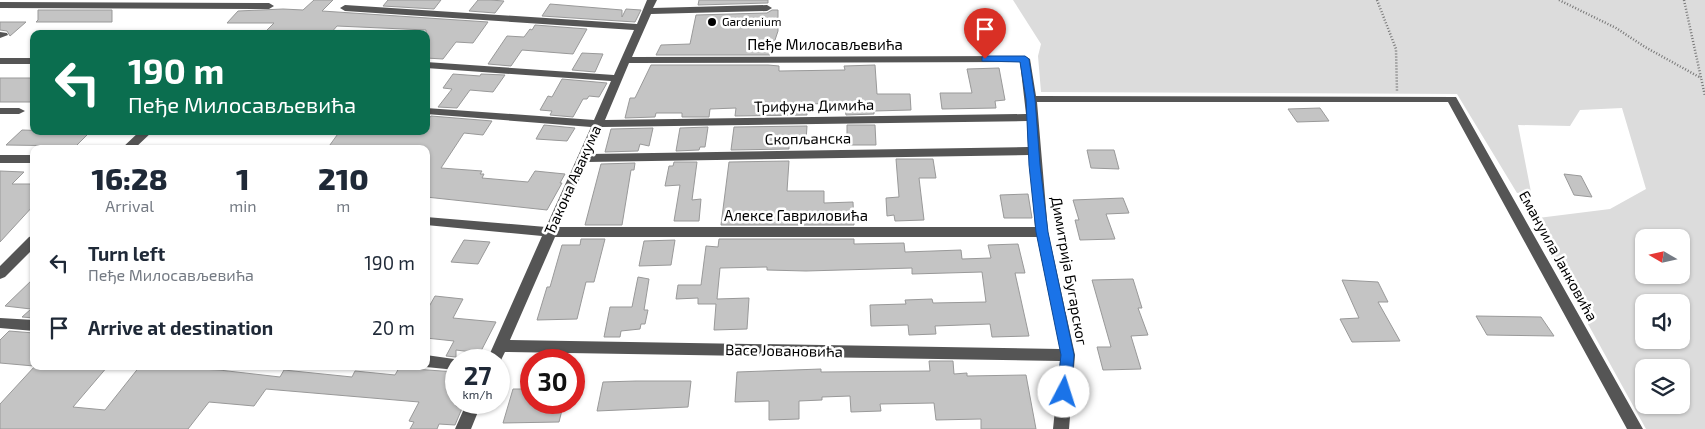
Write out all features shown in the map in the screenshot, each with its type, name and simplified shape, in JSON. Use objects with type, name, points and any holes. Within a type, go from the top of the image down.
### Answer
[{"type":"street","points":[[0,5],[269,6]]},
{"type":"street","points":[[650,5],[766,8]]},
{"type":"street","name":"Ђакона Авакума","points":[[499,349],[650,5]]},
{"type":"street","points":[[345,8],[640,27]]},
{"type":"street","name":"Пеђе Милосављевића","points":[[626,60],[1025,59]]},
{"type":"street","name":"Димитрија Бугарског","points":[[1025,59],[1042,232],[1068,355],[1061,429]]},
{"type":"street","points":[[0,61],[30,61]]},
{"type":"street","points":[[430,65],[618,78]]},
{"type":"street","points":[[1030,99],[1397,99]]},
{"type":"street","name":"Емануила Јанковића","points":[[1397,99],[1452,99],[1635,429]]},
{"type":"street","points":[[0,111],[19,111]]},
{"type":"street","name":"Трифуна Димића","points":[[430,111],[598,124],[1031,117]]},
{"type":"street","points":[[131,145],[143,135]]},
{"type":"street","name":"Скопљанска","points":[[583,158],[1034,151]]},
{"type":"street","points":[[0,159],[30,159]]},
{"type":"street","name":"Алексе Гавриловића","points":[[430,221],[550,232],[1042,232]]},
{"type":"street","points":[[0,274],[30,244]]},
{"type":"street","points":[[0,324],[30,326]]},
{"type":"street","name":"Васе Јовановића","points":[[500,346],[1068,355]]},
{"type":"street","points":[[430,361],[445,363]]},
{"type":"street","points":[[463,429],[470,414]]},
{"type":"path","points":[[1377,0],[1396,49],[1397,99]]},
{"type":"path","points":[[1559,0],[1616,28],[1645,47],[1701,78]]},
{"type":"path","points":[[1684,0],[1705,96]]},
{"type":"shaded area","points":[[1013,0],[1705,0],[1705,429],[1646,429],[1638,414],[1690,414],[1690,359],[1635,359],[1635,409],[1530,219],[1610,209],[1646,189],[1622,108],[1580,110],[1570,126],[1518,125],[1531,192],[1517,193],[1457,94],[1041,92],[1038,56],[1041,44]]},
{"type":"building","points":[[314,0],[333,0],[322,11],[488,22],[473,43],[456,42],[443,59],[430,58],[430,30],[337,26],[334,30],[267,30],[274,23],[227,23],[238,11],[303,10]]},
{"type":"building","points":[[388,0],[441,0],[434,9],[383,6]]},
{"type":"building","points":[[478,0],[504,1],[495,13],[469,11]]},
{"type":"building","points":[[699,0],[768,0],[768,3],[698,5]]},
{"type":"building","points":[[550,4],[622,10],[622,17],[626,9],[641,10],[635,22],[542,16]]},
{"type":"building","points":[[38,10],[112,10],[112,22],[36,22],[38,20]]},
{"type":"building","points":[[772,10],[778,10],[778,31],[770,55],[656,55],[661,45],[690,44],[696,15],[767,13]]},
{"type":"building","points":[[0,22],[26,22],[10,36],[7,31],[0,30]]},
{"type":"building","points":[[535,25],[587,29],[573,54],[522,50],[511,66],[488,64],[507,36],[524,37]]},
{"type":"building","points":[[582,53],[603,54],[595,72],[572,70]]},
{"type":"building","points":[[651,65],[768,65],[779,66],[779,71],[845,70],[844,66],[875,65],[877,94],[910,94],[911,110],[874,111],[874,114],[846,115],[844,103],[807,104],[807,115],[735,116],[736,108],[710,109],[709,117],[682,117],[682,113],[656,113],[655,117],[625,118],[630,98],[635,98]]},
{"type":"building","points":[[999,68],[1005,100],[995,101],[996,108],[942,109],[940,93],[972,93],[967,69]]},
{"type":"building","points":[[453,74],[505,75],[493,92],[470,90],[457,108],[438,107],[452,89],[443,88]]},
{"type":"building","points":[[0,78],[30,78],[30,102],[0,102]]},
{"type":"building","points":[[562,79],[607,83],[599,97],[589,96],[587,99],[583,99],[573,117],[550,115],[552,111],[540,110],[548,96],[552,97]]},
{"type":"building","points":[[1320,108],[1329,121],[1297,122],[1288,109]]},
{"type":"building","points":[[430,117],[492,121],[483,135],[464,133],[441,168],[482,171],[480,174],[484,174],[482,178],[528,182],[535,171],[565,174],[547,210],[430,197],[430,145],[330,145],[337,135],[430,135]]},
{"type":"building","points":[[544,125],[575,128],[567,141],[536,139]]},
{"type":"building","points":[[847,125],[875,125],[876,145],[847,145]]},
{"type":"building","points":[[807,126],[806,141],[789,142],[789,149],[731,150],[734,127]]},
{"type":"building","points":[[708,127],[705,147],[700,147],[699,150],[676,151],[680,128]]},
{"type":"building","points":[[653,128],[649,146],[640,144],[638,151],[605,152],[611,129]]},
{"type":"building","points":[[22,130],[30,130],[30,135],[87,135],[77,145],[6,145]]},
{"type":"building","points":[[1087,150],[1114,150],[1119,169],[1091,168]]},
{"type":"building","points":[[896,159],[933,159],[936,178],[919,178],[924,220],[895,221],[894,215],[887,216],[886,198],[899,197]]},
{"type":"building","points":[[789,161],[787,191],[824,191],[824,203],[853,202],[854,225],[721,225],[729,162]]},
{"type":"building","points":[[674,162],[697,162],[692,200],[701,199],[699,221],[674,221],[680,185],[665,186],[669,166],[673,166]]},
{"type":"building","points":[[635,163],[634,170],[631,170],[622,225],[585,225],[601,164]]},
{"type":"building","points":[[0,171],[24,172],[12,184],[30,184],[30,209],[0,242]]},
{"type":"building","points":[[1564,174],[1581,176],[1592,197],[1574,195]]},
{"type":"building","points":[[1028,194],[1032,218],[1004,218],[1000,195]]},
{"type":"building","points":[[1123,198],[1129,213],[1106,214],[1115,239],[1080,240],[1075,220],[1079,220],[1073,200]]},
{"type":"building","points":[[581,239],[605,239],[594,282],[586,282],[577,319],[537,320],[547,287],[550,287],[562,245],[580,245]]},
{"type":"building","points":[[719,239],[854,239],[854,244],[904,243],[905,252],[961,250],[962,259],[991,258],[988,245],[1018,244],[1025,273],[1015,273],[1029,336],[992,337],[990,324],[935,326],[936,334],[909,335],[908,325],[871,326],[870,305],[906,304],[905,300],[932,299],[933,303],[986,302],[982,272],[912,274],[912,268],[806,271],[767,270],[767,267],[720,268],[717,299],[749,298],[747,329],[714,330],[716,304],[698,304],[698,298],[676,299],[678,285],[701,285],[706,246],[718,247]]},
{"type":"building","points":[[464,240],[490,242],[478,264],[451,262]]},
{"type":"building","points":[[675,240],[671,265],[639,266],[644,241]]},
{"type":"building","points":[[638,277],[649,279],[644,310],[648,310],[645,324],[641,324],[640,329],[621,331],[620,337],[604,337],[610,307],[632,307]]},
{"type":"building","points":[[1133,279],[1142,308],[1138,308],[1148,335],[1131,336],[1141,369],[1103,370],[1097,347],[1111,347],[1092,280]]},
{"type":"building","points":[[1342,280],[1378,282],[1388,302],[1378,302],[1400,341],[1352,342],[1340,319],[1359,318]]},
{"type":"building","points":[[30,282],[30,309],[5,306]]},
{"type":"building","points":[[435,296],[463,299],[453,318],[496,322],[482,349],[450,349],[454,341],[430,338],[430,305]]},
{"type":"building","points":[[30,310],[30,318],[22,317]]},
{"type":"building","points":[[1476,316],[1541,317],[1554,336],[1487,335]]},
{"type":"building","points":[[9,331],[30,333],[30,366],[0,363],[0,340]]},
{"type":"building","points":[[929,361],[953,361],[954,374],[967,373],[967,376],[1026,375],[1036,429],[981,429],[981,419],[936,420],[934,403],[880,404],[881,411],[851,412],[850,396],[822,397],[822,400],[799,401],[799,419],[769,420],[769,401],[735,402],[737,372],[821,369],[821,372],[930,371]]},
{"type":"building","points":[[31,370],[105,370],[73,407],[105,410],[137,370],[219,370],[280,377],[284,370],[352,377],[355,371],[395,375],[398,370],[445,371],[445,414],[460,414],[455,425],[439,424],[437,429],[410,429],[414,422],[409,421],[419,402],[266,389],[254,406],[209,402],[188,429],[0,429],[0,404]]},
{"type":"building","points":[[691,381],[688,407],[597,411],[603,382]]},
{"type":"building","points":[[513,389],[520,389],[520,414],[561,414],[559,422],[503,423],[506,414],[510,414],[510,399]]},
{"type":"place","name":"Gardenium","points":[[712,22]]},
{"type":"route","points":[[985,59],[1025,59],[1042,232],[1068,355],[1064,392]]}]
